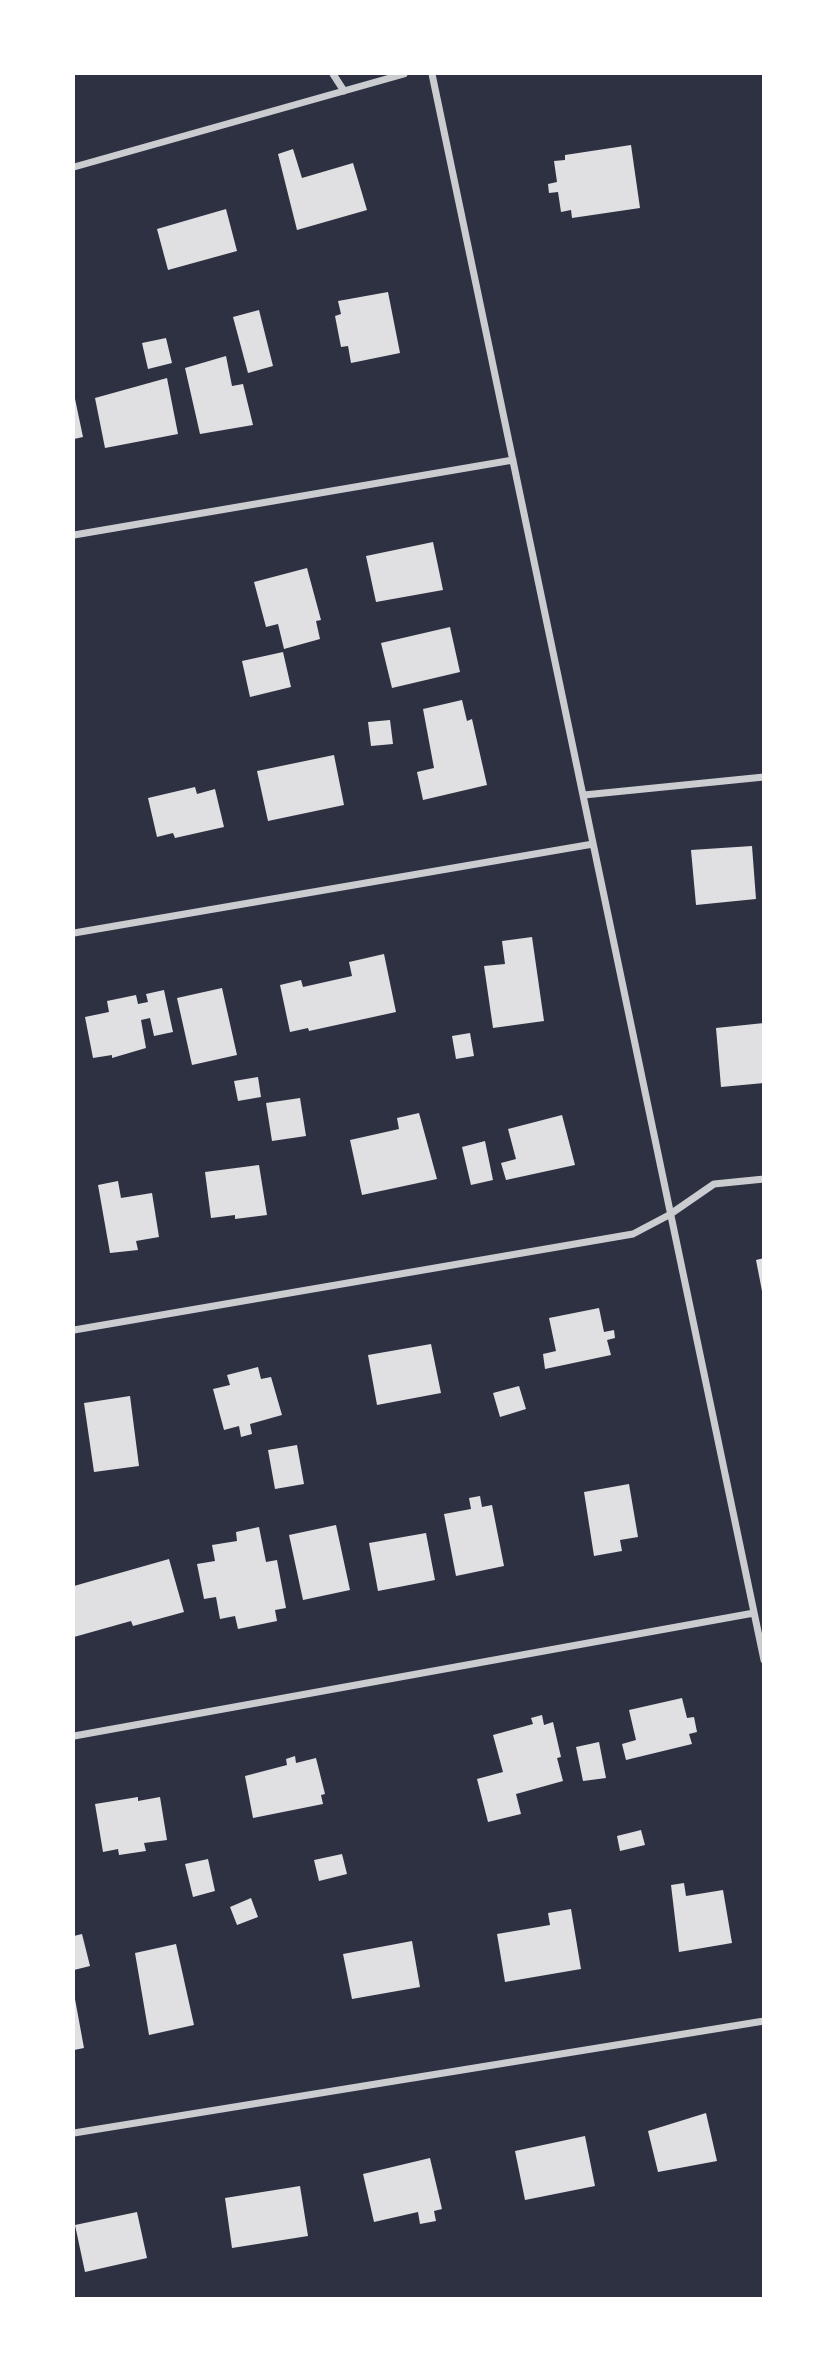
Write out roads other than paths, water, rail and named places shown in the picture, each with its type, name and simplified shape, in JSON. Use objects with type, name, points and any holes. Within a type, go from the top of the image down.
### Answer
[{"type":"street","points":[[333,74],[344,91]]},
{"type":"street","points":[[74,167],[404,74]]},
{"type":"street","points":[[432,74],[764,1660]]},
{"type":"street","points":[[74,535],[513,460]]},
{"type":"street","points":[[584,795],[764,777]]},
{"type":"street","points":[[74,933],[593,844]]},
{"type":"street","points":[[74,1330],[633,1234],[669,1215],[714,1184],[764,1179]]},
{"type":"street","points":[[74,1736],[754,1613]]},
{"type":"street","points":[[74,2133],[764,2021]]}]
